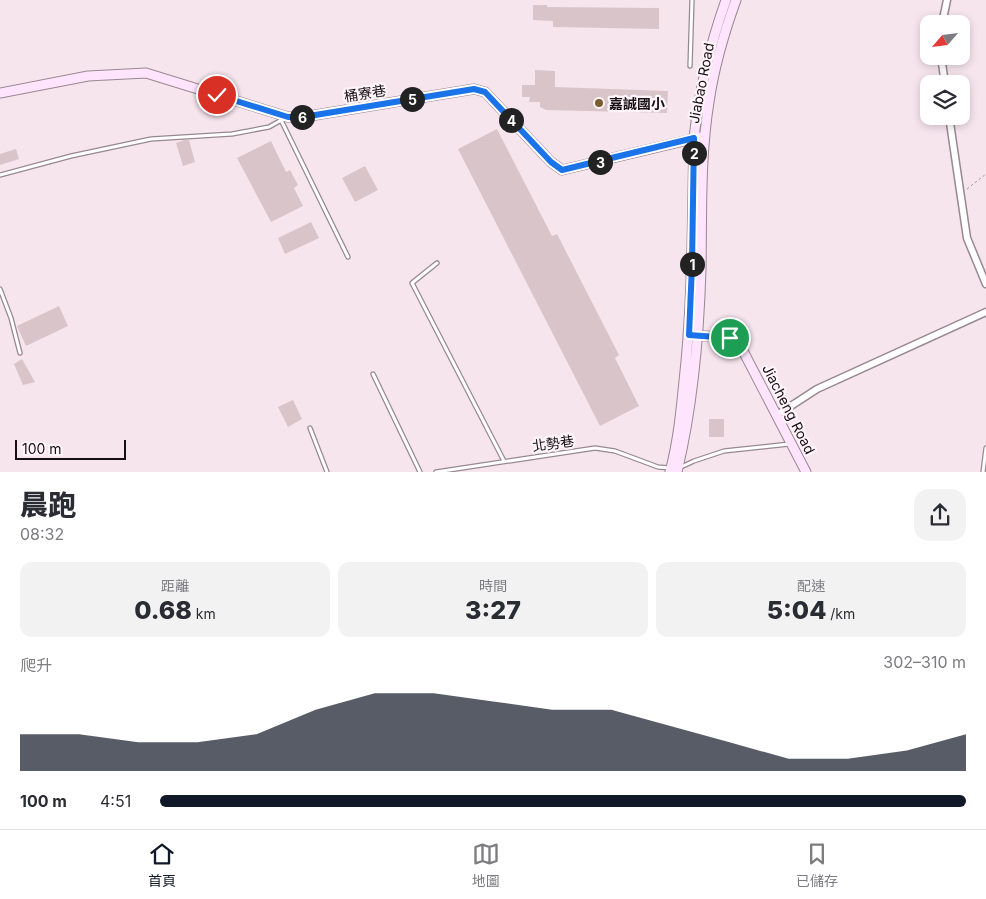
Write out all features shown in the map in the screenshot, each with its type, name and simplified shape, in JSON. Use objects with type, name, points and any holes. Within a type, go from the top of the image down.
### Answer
[{"type":"street","name":"Jiabao Road","points":[[694,336],[692,266],[694,138],[700,96],[712,38],[726,0]]},
{"type":"street","name":"Jiabao Road","points":[[674,470],[687,422],[694,336],[705,136],[709,102],[722,43],[736,0]]},
{"type":"street","points":[[944,15],[947,0]]},
{"type":"street","name":"桶寮巷","points":[[0,93],[88,76],[146,73],[285,119],[474,89],[485,92],[551,162],[562,170],[705,136]]},
{"type":"street","points":[[950,125],[967,238],[986,284]]},
{"type":"street","points":[[777,415],[817,389],[986,312]]},
{"type":"street","name":"Jiacheng Road","points":[[694,336],[730,338],[740,346],[806,472]]},
{"type":"lane","points":[[690,66],[692,0]]},
{"type":"lane","points":[[0,175],[71,156],[151,139],[232,134],[268,127],[285,119],[348,257]]},
{"type":"lane","points":[[437,263],[412,284],[504,461]]},
{"type":"lane","points":[[0,289],[11,318],[20,354]]},
{"type":"lane","points":[[373,374],[420,472]]},
{"type":"lane","points":[[310,428],[327,472]]},
{"type":"lane","points":[[674,470],[724,451],[792,444]]},
{"type":"lane","name":"北勢巷","points":[[436,472],[595,448],[615,451],[658,467],[674,470]]},
{"type":"lane","points":[[983,472],[986,448]]},
{"type":"path","points":[[960,194],[986,174]]},
{"type":"building","points":[[533,5],[547,5],[547,7],[659,8],[659,29],[553,27],[553,21],[533,20]]},
{"type":"building","points":[[535,70],[555,71],[555,87],[668,91],[667,113],[546,110],[540,107],[540,102],[529,102],[530,97],[522,97],[522,85],[535,85]]},
{"type":"building","points":[[497,129],[552,236],[557,234],[619,355],[615,358],[639,406],[600,426],[458,149]]},
{"type":"building","points":[[189,140],[195,162],[183,166],[176,143]]},
{"type":"building","points":[[271,141],[286,172],[290,170],[298,185],[294,188],[303,206],[271,222],[237,158]]},
{"type":"building","points":[[16,149],[19,159],[0,165],[0,154]]},
{"type":"building","points":[[365,166],[378,190],[355,202],[342,178]]},
{"type":"building","points":[[311,222],[319,238],[285,254],[278,238]]},
{"type":"building","points":[[59,306],[68,326],[26,346],[17,326]]},
{"type":"building","points":[[22,359],[35,382],[23,385],[14,364]]},
{"type":"building","points":[[293,400],[302,419],[288,427],[278,407]]},
{"type":"building","points":[[709,419],[724,419],[724,437],[709,437]]},
{"type":"place","name":"嘉誠國小","points":[[599,103]]},
{"type":"route","points":[[217,95],[288,117],[303,117],[474,89],[480,90],[485,92],[551,162],[562,170],[694,138],[689,335],[730,338]]}]
